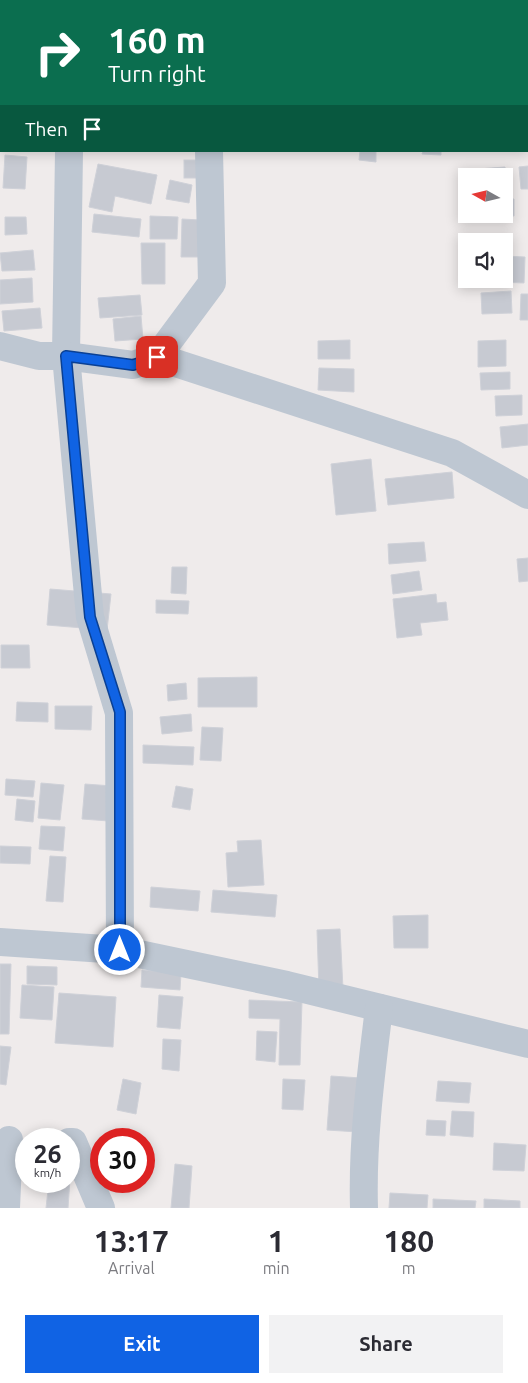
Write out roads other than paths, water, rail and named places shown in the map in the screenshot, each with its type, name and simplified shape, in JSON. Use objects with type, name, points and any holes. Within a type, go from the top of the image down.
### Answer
[{"type":"street","points":[[69,152],[66,356],[90,617],[120,712],[120,950]]},
{"type":"street","points":[[0,346],[39,356],[66,356],[133,365],[157,357],[212,283],[208,152]]},
{"type":"street","points":[[157,357],[452,453],[528,495]]},
{"type":"street","points":[[0,942],[120,950],[288,985],[528,1044]]},
{"type":"street","points":[[364,1208],[363,1176],[368,1097],[379,1008]]},
{"type":"street","points":[[6,1208],[12,1140]]},
{"type":"street","points":[[80,1160],[101,1208]]}]
